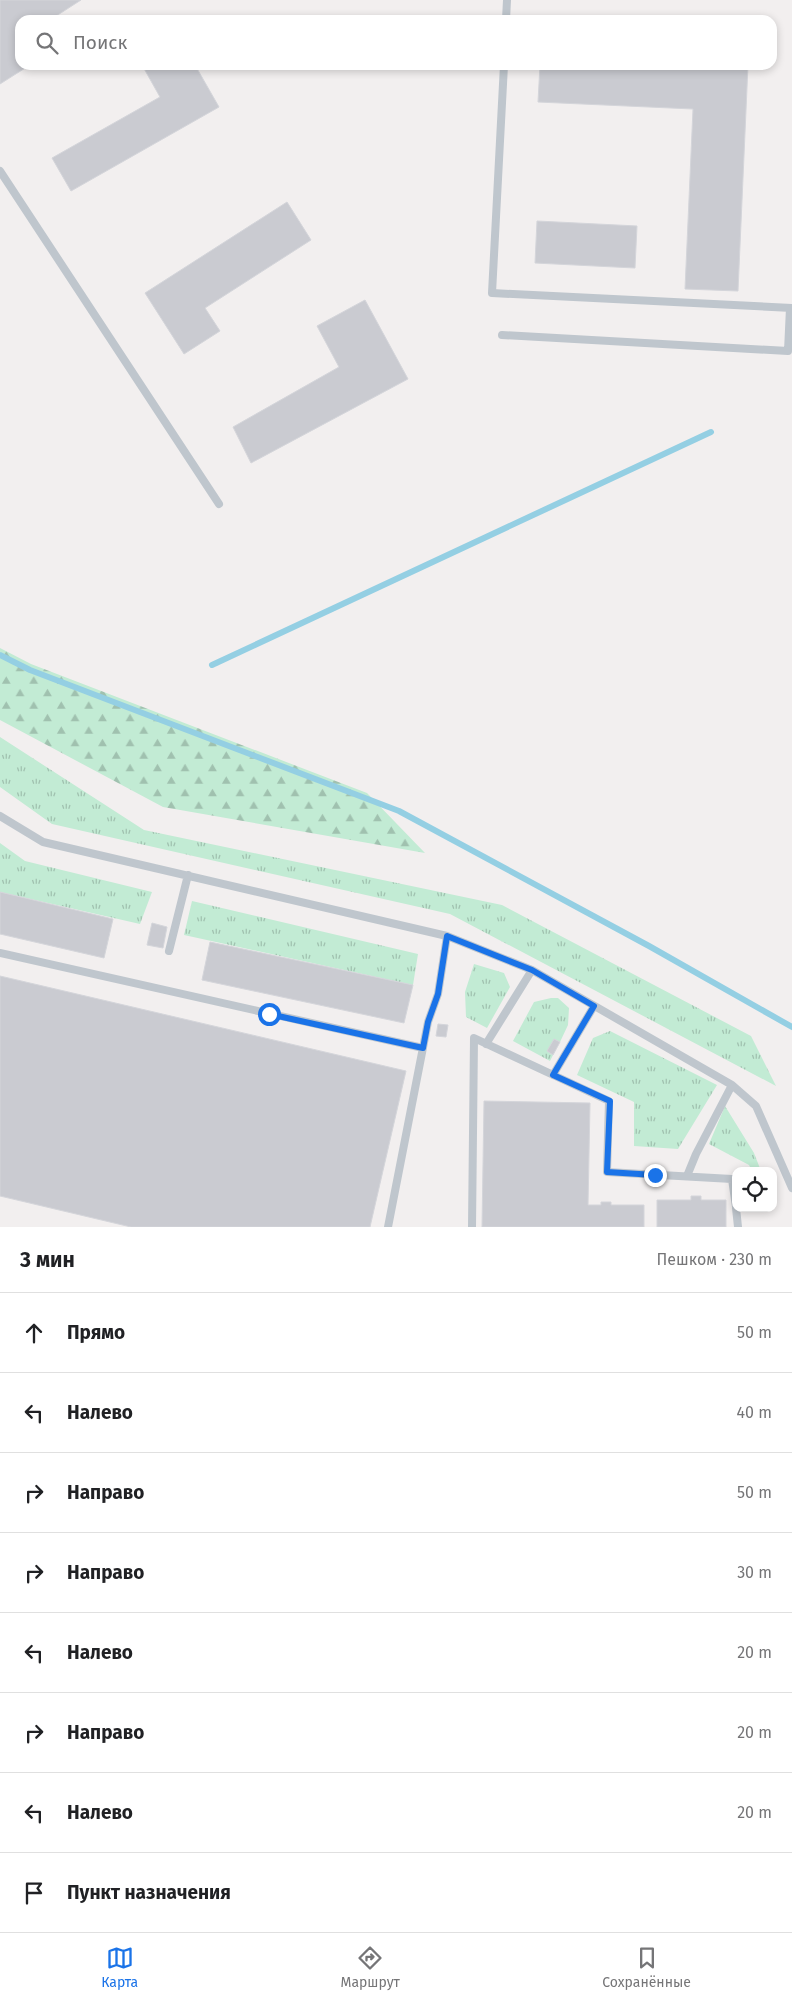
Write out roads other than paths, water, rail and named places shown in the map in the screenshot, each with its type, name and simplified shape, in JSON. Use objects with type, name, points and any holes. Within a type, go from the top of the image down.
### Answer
[{"type":"lane","points":[[506,15],[507,0]]},
{"type":"lane","points":[[502,335],[788,351],[791,308],[492,293],[504,70]]},
{"type":"lane","points":[[0,171],[219,504]]},
{"type":"lane","points":[[0,816],[43,842],[447,936],[532,970],[732,1085],[756,1106],[792,1188]]},
{"type":"lane","points":[[169,951],[188,875]]},
{"type":"lane","points":[[388,1227],[428,1022],[438,994],[447,936]]},
{"type":"lane","points":[[0,953],[423,1048]]},
{"type":"lane","points":[[486,1044],[532,970]]},
{"type":"lane","points":[[553,1075],[594,1006]]},
{"type":"lane","points":[[472,1227],[474,1038],[610,1101],[607,1172],[732,1179]]},
{"type":"lane","points":[[687,1176],[696,1154],[732,1085]]},
{"type":"lane","points":[[736,1212],[738,1227]]},
{"type":"waterway","points":[[212,665],[711,432]]},
{"type":"waterway","points":[[0,655],[30,670],[399,811],[649,946],[792,1027]]}]
